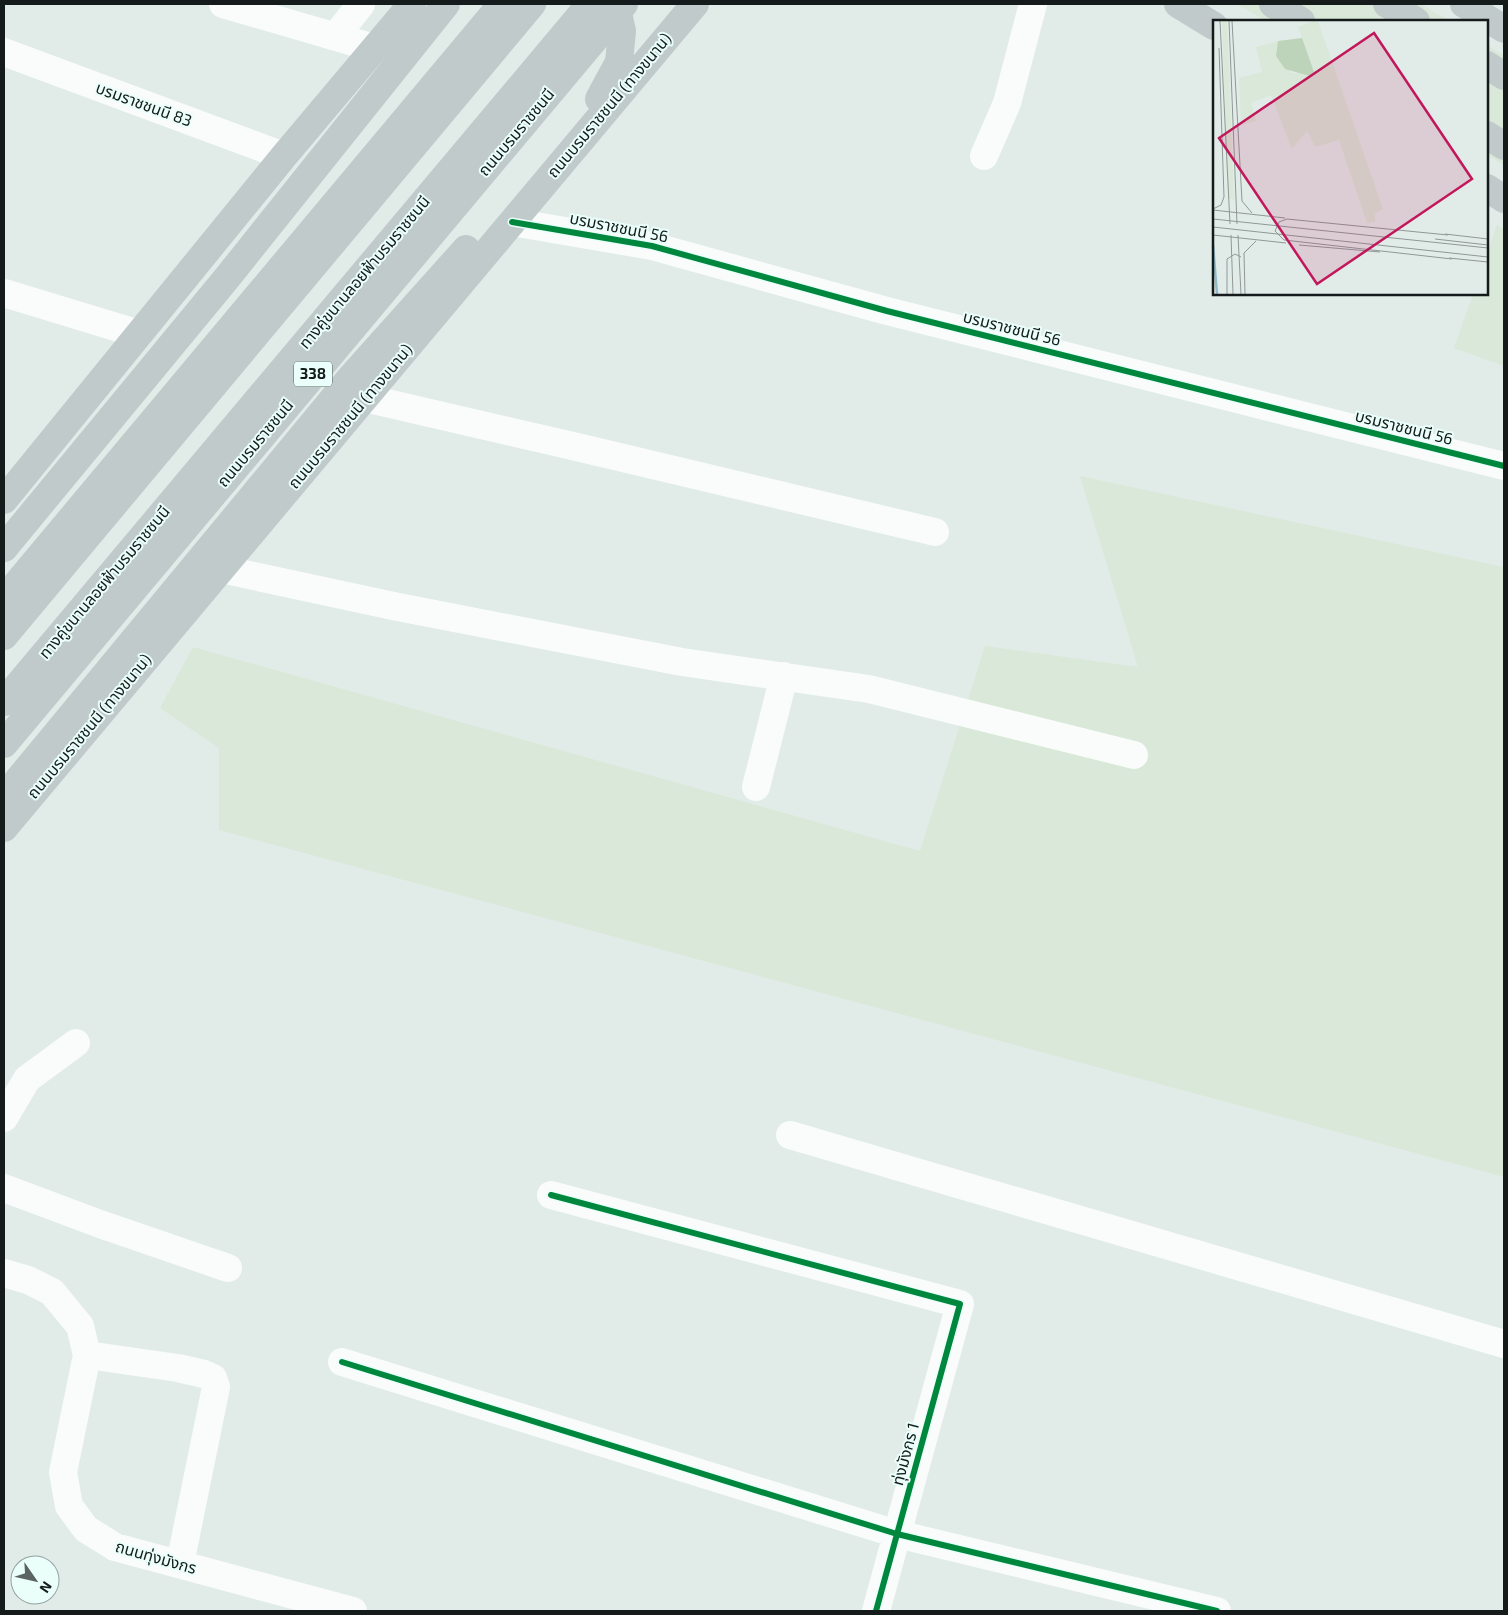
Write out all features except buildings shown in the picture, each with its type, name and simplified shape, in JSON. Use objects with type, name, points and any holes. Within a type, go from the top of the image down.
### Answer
[{"type":"main road","points":[[4,500],[284,156],[412,4]]},
{"type":"main road","points":[[4,548],[226,279],[446,4]]},
{"type":"main road","points":[[4,599],[502,4]]},
{"type":"main road","points":[[4,636],[532,4]]},
{"type":"main road","name":"ทางคู่ขนานลอยฟ้าบรมราชชนนี","points":[[4,702],[590,4]]},
{"type":"main road","points":[[4,797],[354,375],[601,97],[619,62],[622,31],[616,4]]},
{"type":"main road","name":"ถนนบรมราชชนนี","points":[[4,744],[624,4]]},
{"type":"main road","name":"ถนนบรมราชชนนี (ทางขนาน)","points":[[4,828],[694,4]]},
{"type":"main road","points":[[1178,4],[1213,25]]},
{"type":"main road","points":[[1273,4],[1299,20]]},
{"type":"main road","points":[[1387,4],[1414,20]]},
{"type":"main road","points":[[1464,4],[1504,29]]},
{"type":"main road","points":[[1488,66],[1504,76]]},
{"type":"main road","points":[[1488,136],[1504,146]]},
{"type":"street","points":[[223,4],[374,48]]},
{"type":"street","points":[[335,37],[361,4]]},
{"type":"street","points":[[984,156],[1007,103],[1033,4]]},
{"type":"street","name":"บรมราชชนนี 83","points":[[4,52],[284,156]]},
{"type":"street","name":"บรมราชชนนี 56","points":[[512,222],[652,246],[887,311],[1504,466]]},
{"type":"street","points":[[4,293],[140,334]]},
{"type":"street","points":[[365,398],[568,444],[935,532]]},
{"type":"street","points":[[221,569],[398,607],[682,662],[870,689],[1134,755]]},
{"type":"street","points":[[756,787],[784,676]]},
{"type":"street","points":[[4,1118],[27,1079],[76,1042]]},
{"type":"street","points":[[790,1135],[1504,1344]]},
{"type":"street","points":[[4,1188],[100,1224],[228,1268]]},
{"type":"street","name":"ทุ่งมังกร 1","points":[[551,1195],[960,1304],[876,1611]]},
{"type":"street","name":"ถนนทุ่งมังกร","points":[[4,1273],[28,1280],[52,1292],[80,1326],[87,1355],[63,1472],[69,1506],[86,1530],[116,1547],[353,1611]]},
{"type":"street","points":[[87,1355],[178,1368],[204,1374],[212,1378],[216,1387],[180,1564]]},
{"type":"street","points":[[342,1362],[897,1534],[1217,1611]]},
{"type":"green space","points":[[1237,4],[1421,4],[1447,20],[1264,20]]},
{"type":"green space","points":[[1488,46],[1504,56],[1504,165],[1488,156]]},
{"type":"green space","points":[[1497,225],[1504,229],[1504,366],[1454,348],[1473,295],[1488,295],[1488,251]]},
{"type":"green space","points":[[1080,476],[1504,567],[1504,1177],[219,830],[219,748],[160,708],[193,647],[920,851],[985,646],[1138,667]]},
{"type":"cycle path","points":[[512,222],[652,246],[887,311],[1504,466]]},
{"type":"cycle path","points":[[551,1195],[960,1304],[876,1611]]},
{"type":"cycle path","points":[[342,1362],[897,1534],[1217,1611]]}]
